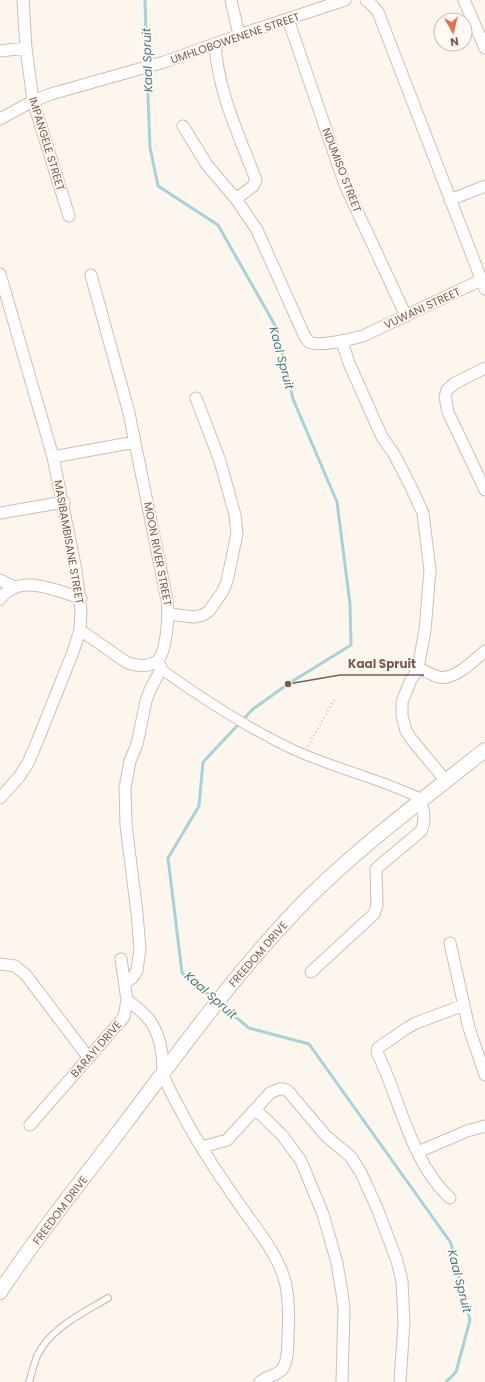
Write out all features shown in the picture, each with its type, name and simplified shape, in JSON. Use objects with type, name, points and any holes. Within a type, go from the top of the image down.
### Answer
[{"type":"street","name":"IMPANGELE STREET","points":[[23,0],[26,48],[33,101],[69,216]]},
{"type":"street","points":[[231,0],[239,35]]},
{"type":"street","name":"UMHLOBOWENENE STREET","points":[[0,119],[33,101],[72,88],[164,62],[239,35],[345,0]]},
{"type":"street","points":[[366,0],[378,12],[483,284]]},
{"type":"street","points":[[464,0],[485,48]]},
{"type":"street","name":"NDUMISO STREET","points":[[288,19],[345,185],[406,316]]},
{"type":"street","points":[[215,44],[218,71],[224,94],[256,180],[253,186],[236,199]]},
{"type":"street","points":[[0,51],[26,48]]},
{"type":"street","name":"VUWANI STREET","points":[[183,126],[207,165],[236,199],[264,242],[309,342],[316,344],[346,341],[363,336],[406,316],[483,284]]},
{"type":"street","points":[[450,200],[485,186]]},
{"type":"street","name":"MASIBAMBISANE STREET","points":[[0,274],[53,457],[64,502],[81,598],[80,630],[68,665],[28,763],[19,777],[0,798]]},
{"type":"street","name":"MOON RIVER STREET","points":[[91,275],[124,394],[169,614],[159,665],[146,701],[137,744],[130,761],[125,788],[124,807],[138,913],[140,949],[137,970],[133,977],[125,983]]},
{"type":"street","points":[[346,341],[343,345],[344,352],[358,386],[382,437],[394,454],[410,483],[423,514],[430,578],[425,630],[418,668],[410,682],[402,702],[402,716],[404,724],[412,740],[446,781]]},
{"type":"street","points":[[485,368],[455,383],[448,390],[445,397],[448,412],[485,490]]},
{"type":"street","points":[[169,614],[194,617],[203,615],[209,611],[227,581],[237,534],[235,515],[220,461],[196,398]]},
{"type":"street","points":[[53,457],[135,442]]},
{"type":"street","points":[[0,513],[64,502]]},
{"type":"street","points":[[0,580],[14,588]]},
{"type":"street","points":[[0,599],[8,591],[14,588],[31,584],[81,598]]},
{"type":"street","points":[[80,630],[132,665],[159,665],[233,717],[281,743],[304,754],[402,789],[421,800],[424,812],[421,831],[376,869],[378,905],[374,914],[311,972]]},
{"type":"street","points":[[418,668],[439,677],[448,678],[485,651]]},
{"type":"street","name":"FREEDOM DRIVE","points":[[0,1292],[35,1242],[236,979],[312,895],[376,837],[485,750]]},
{"type":"street","points":[[450,943],[469,1028],[485,1075]]},
{"type":"street","name":"BARAYI DRIVE","points":[[30,1125],[120,1022],[126,1012],[127,1000],[121,959]]},
{"type":"street","points":[[0,964],[15,966],[26,975],[88,1057]]},
{"type":"street","points":[[127,1000],[141,1010],[155,1027],[162,1054],[163,1073],[182,1114],[226,1186],[275,1257],[284,1278],[289,1326],[285,1363],[280,1371],[260,1382]]},
{"type":"street","points":[[450,1198],[433,1180],[418,1152],[377,1049],[407,1028],[464,1005]]},
{"type":"street","points":[[202,1147],[227,1140],[270,1093],[279,1089],[284,1089],[288,1091],[326,1136],[351,1157],[361,1173],[378,1208],[397,1261],[402,1281],[404,1322],[400,1382]]},
{"type":"street","points":[[256,1110],[282,1136],[301,1161],[317,1197],[326,1225],[337,1263],[343,1302],[342,1382]]},
{"type":"street","points":[[418,1152],[467,1131],[485,1126]]},
{"type":"lane","points":[[29,1382],[38,1355],[49,1338],[66,1323],[108,1298]]},
{"type":"path","points":[[304,754],[335,698]]},
{"type":"waterway","name":"Kaal Spruit","points":[[145,0],[147,64]]},
{"type":"waterway","name":"Kaal Spruit","points":[[147,70],[150,147],[158,186],[218,225],[276,327],[293,399],[337,502],[350,604],[351,645],[288,684],[253,709],[203,762],[199,806],[168,858],[182,973],[215,1000]]},
{"type":"waterway","name":"Kaal Spruit","points":[[221,1005],[249,1028],[309,1044],[451,1243],[470,1320],[456,1372],[446,1382]]},
{"type":"place","name":"Kaal Spruit","points":[[288,684]]}]
